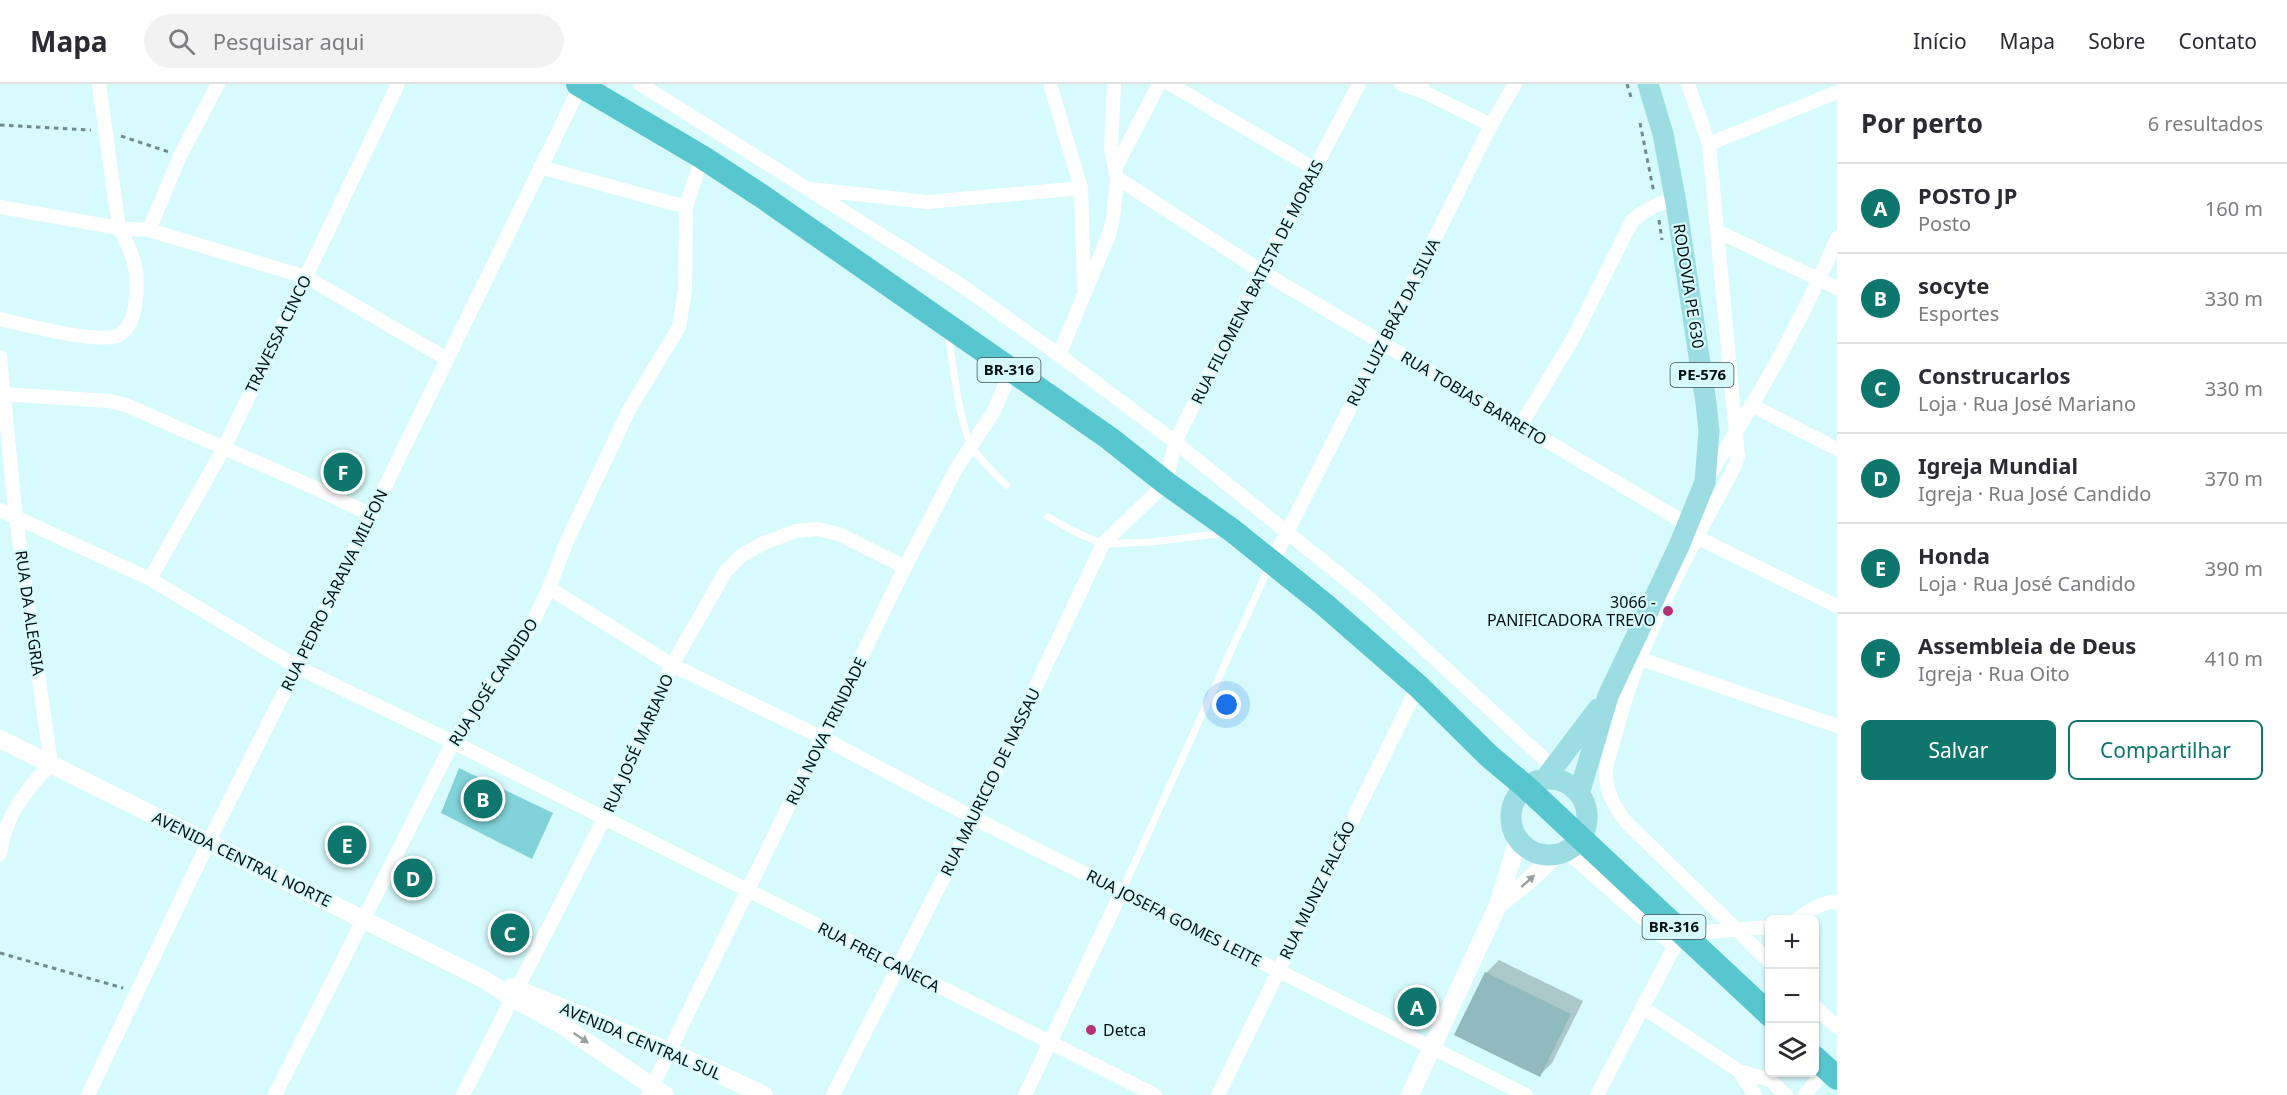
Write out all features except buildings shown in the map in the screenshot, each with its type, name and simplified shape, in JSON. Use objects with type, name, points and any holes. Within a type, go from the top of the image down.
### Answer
[{"type":"highway","name":"BR-316","points":[[580,85],[702,157],[763,197],[1108,438],[1233,531],[1418,686],[1489,756],[1542,778],[1567,848],[1765,1011]]},
{"type":"main road","name":"RODOVIA PE 630","points":[[1633,657],[1691,532],[1705,482],[1709,453],[1708,421],[1666,202],[1663,134],[1648,84]]},
{"type":"main road","name":"PE-576","points":[[1542,778],[1608,696],[1633,657]]},
{"type":"main road","name":"PE-576","points":[[1579,794],[1608,696]]},
{"type":"main road","name":"AVENIDA CENTRAL NORTE","points":[[0,739],[514,993]]},
{"type":"main road","points":[[1498,905],[1567,848],[1585,829],[1587,818],[1585,805],[1579,794],[1564,783],[1542,778],[1519,794],[1511,811],[1513,830],[1525,846],[1535,852],[1545,855],[1567,848]]},
{"type":"main road","points":[[1410,1095],[1498,905],[1518,838]]},
{"type":"main road","name":"AVENIDA CENTRAL SUL","points":[[514,993],[669,1051],[764,1095]]},
{"type":"main road","name":"AVENIDA CENTRAL SUL","points":[[514,993],[582,1038],[655,1093]]},
{"type":"street","points":[[0,319],[92,338],[119,335],[132,317],[137,284],[132,251],[119,228],[99,84]]},
{"type":"street","points":[[149,230],[180,156],[218,84]]},
{"type":"street","name":"TRAVESSA CINCO","points":[[150,579],[224,448],[398,84]]},
{"type":"street","points":[[640,84],[958,284],[1059,355],[1175,442],[1370,599],[1542,778]]},
{"type":"street","points":[[1050,84],[1081,188],[1084,293]]},
{"type":"street","points":[[1059,355],[1109,235],[1113,219],[1116,174],[1111,149],[1111,128],[1114,84]]},
{"type":"street","points":[[1116,174],[1159,84]]},
{"type":"street","points":[[1170,84],[1315,169]]},
{"type":"street","name":"RUA FILOMENA BATISTA DE MORAIS","points":[[1166,483],[1175,442],[1359,84]]},
{"type":"street","points":[[1401,84],[1423,88],[1491,126]]},
{"type":"street","name":"RUA LUIZ BRÁZ DA SILVA","points":[[1272,562],[1491,126],[1515,84]]},
{"type":"street","points":[[1688,84],[1709,144],[1734,435],[1738,456],[1735,466],[1691,532]]},
{"type":"street","name":"RUA PEDRO SARAIVA MILFON","points":[[88,1095],[208,843],[297,667],[580,85]]},
{"type":"street","points":[[1709,144],[1837,92]]},
{"type":"street","name":"RUA JOSÉ CANDIDO","points":[[275,1095],[453,742],[530,628],[549,588],[567,541],[629,410],[679,327],[685,291],[686,207],[702,157]]},
{"type":"street","points":[[540,167],[686,207]]},
{"type":"street","name":"RUA TOBIAS BARRETO","points":[[1116,174],[1261,271],[1675,517],[1691,532],[1837,606]]},
{"type":"street","points":[[807,189],[927,202],[1081,188]]},
{"type":"street","points":[[1521,425],[1575,335],[1632,221],[1642,212],[1666,202]]},
{"type":"street","points":[[0,207],[119,228],[149,230],[306,277],[447,358]]},
{"type":"street","points":[[1717,231],[1837,288]]},
{"type":"street","points":[[1705,482],[1734,435],[1820,280],[1837,238]]},
{"type":"street","name":"RUA DA ALEGRIA","points":[[0,357],[16,518],[51,764]]},
{"type":"street","name":"RUA NOVA TRINDADE","points":[[655,1093],[669,1051],[905,567],[956,469],[994,411],[1011,371]]},
{"type":"street","points":[[2,393],[118,403],[141,411],[371,515]]},
{"type":"street","points":[[1751,405],[1837,449]]},
{"type":"street","name":"RUA MAURICIO DE NASSAU","points":[[833,1095],[974,818],[1104,544],[1166,483]]},
{"type":"street","name":"RUA FREI CANECA","points":[[0,510],[150,579],[297,667],[453,742],[1049,1044],[1155,1095]]},
{"type":"street","name":"RUA JOSÉ MARIANO","points":[[463,1095],[604,819],[672,665],[726,571],[742,555],[764,543],[796,531],[818,529],[839,534],[905,567]]},
{"type":"street","name":"RUA JOSEFA GOMES LEITE","points":[[549,588],[672,665],[823,738],[974,818],[1526,1095]]},
{"type":"street","points":[[1765,957],[1640,836],[1615,808],[1608,790],[1606,771],[1633,657],[1837,726]]},
{"type":"street","name":"RUA MUNIZ FALCÃO","points":[[1218,1095],[1418,686]]},
{"type":"street","points":[[0,854],[12,814],[29,786],[51,764]]},
{"type":"street","points":[[1025,1095],[1122,891]]},
{"type":"street","points":[[1803,915],[1818,905],[1829,901],[1837,902]]},
{"type":"street","points":[[1597,1095],[1678,940],[1735,929],[1765,927]]},
{"type":"street","points":[[1642,1007],[1739,1071],[1770,1080],[1786,1095]]},
{"type":"street","points":[[1819,1010],[1837,1027]]},
{"type":"street","points":[[1804,1095],[1826,1067]]},
{"type":"street","points":[[1739,1071],[1755,1095]]},
{"type":"lane","points":[[947,326],[958,392],[972,446],[987,467],[1006,485]]},
{"type":"lane","points":[[1048,517],[1104,544],[1152,542],[1233,531]]},
{"type":"lane","points":[[1122,891],[1272,562]]},
{"type":"path","points":[[1627,84],[1634,104]]},
{"type":"path","points":[[1638,113],[1666,202],[1662,241]]},
{"type":"path","points":[[0,953],[136,992]]},
{"type":"shaded area","points":[[459,768],[553,813],[532,859],[441,813]]},
{"type":"place","name":"Assembleia de Deus","points":[[343,472]]},
{"type":"place","name":"3066 - PANIFICADORA TREVO","points":[[1668,611]]},
{"type":"place","name":"socyte","points":[[483,799]]},
{"type":"place","name":"Honda","points":[[347,845]]},
{"type":"place","name":"Igreja Mundial","points":[[413,878]]},
{"type":"place","name":"Construcarlos","points":[[510,933]]},
{"type":"place","name":"POSTO JP","points":[[1417,1007]]},
{"type":"place","name":"Detca","points":[[1091,1030]]}]
